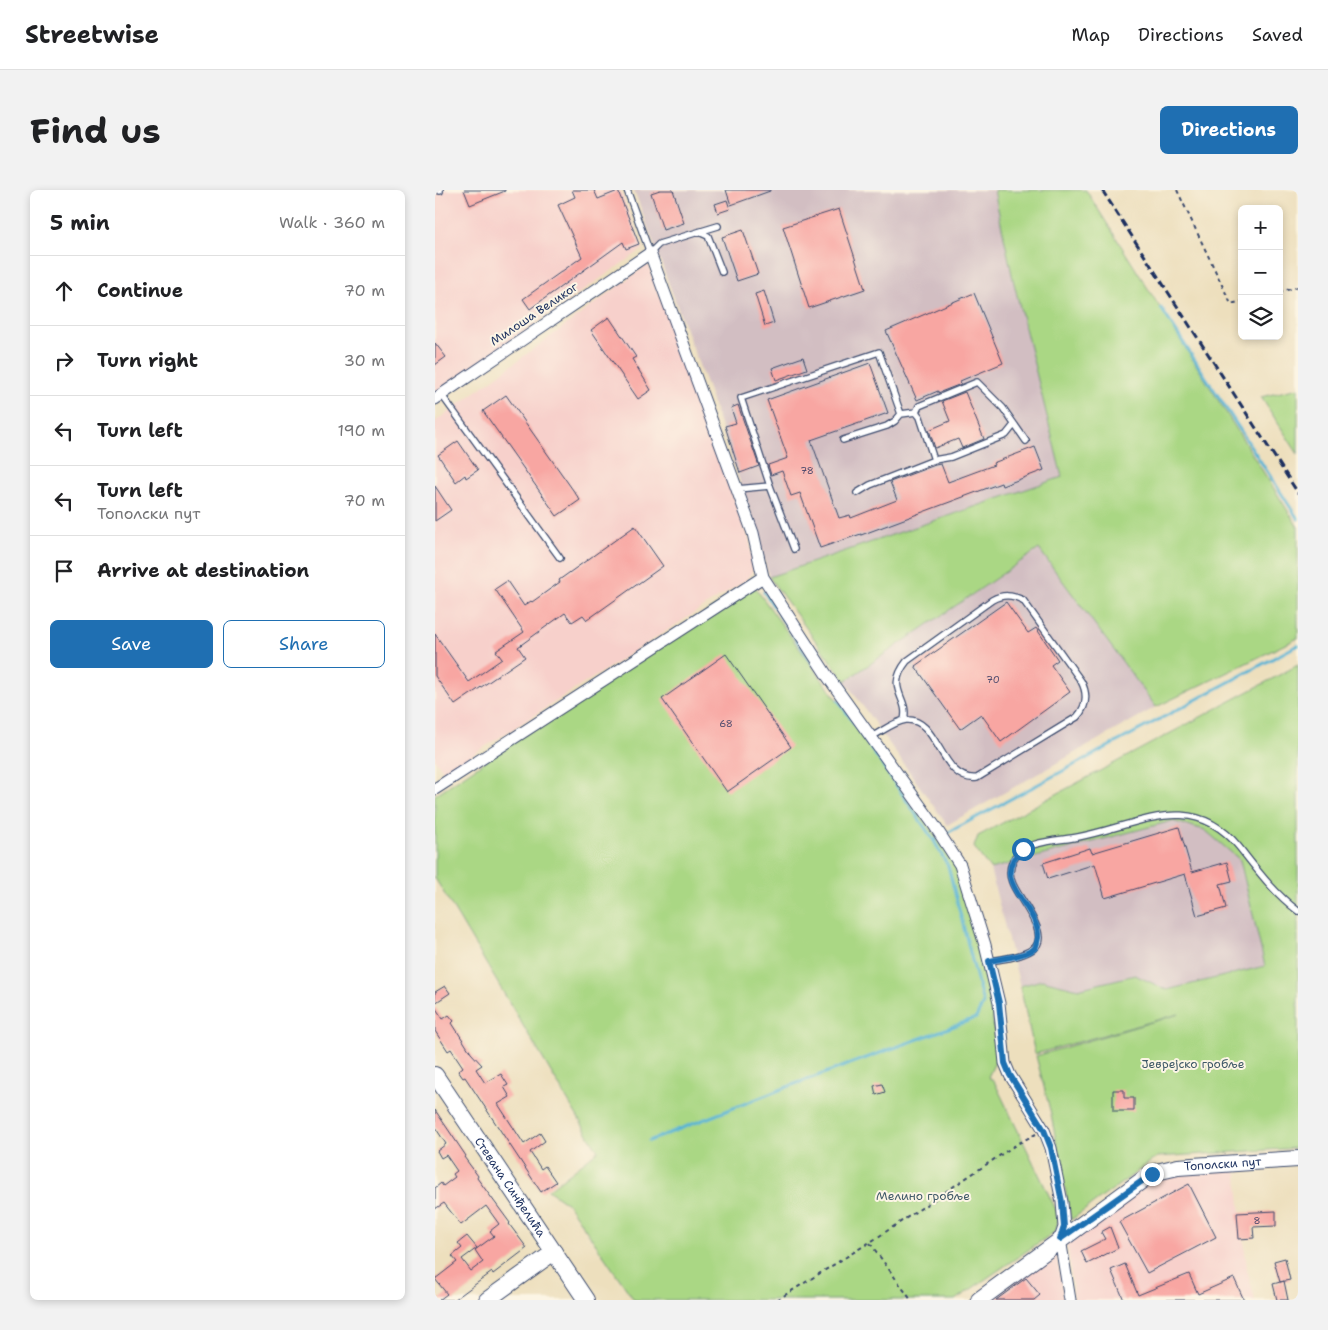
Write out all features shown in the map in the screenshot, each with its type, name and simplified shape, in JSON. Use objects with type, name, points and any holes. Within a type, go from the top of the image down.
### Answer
[{"type":"street","name":"Милоша Великог","points":[[438,396],[650,253]]},
{"type":"street","points":[[650,253],[753,533],[763,577],[828,677],[960,865],[985,944],[999,1003],[1005,1063],[1010,1075],[1044,1130],[1051,1148],[1062,1202],[1064,1227],[1060,1239],[1070,1300]]},
{"type":"street","points":[[435,788],[763,577]]},
{"type":"street","name":"Стевана Синђелића","points":[[435,1075],[586,1300]]},
{"type":"street","name":"Тополски пут","points":[[979,1300],[1060,1239],[1152,1174],[1178,1167],[1298,1159]]},
{"type":"street","points":[[487,1300],[554,1252]]},
{"type":"lane","points":[[627,190],[650,253],[659,244],[718,226]]},
{"type":"lane","points":[[699,232],[708,236],[722,272]]},
{"type":"lane","points":[[794,549],[770,486],[741,398],[879,352],[901,414]]},
{"type":"lane","points":[[916,412],[919,406],[977,382],[1003,408],[1026,441]]},
{"type":"lane","points":[[438,396],[561,558]]},
{"type":"lane","points":[[843,440],[887,426],[901,414],[916,412]]},
{"type":"lane","points":[[916,412],[920,417],[934,460]]},
{"type":"lane","points":[[857,493],[869,485],[934,460],[951,457],[1006,435],[1014,426]]},
{"type":"lane","points":[[737,489],[770,486]]},
{"type":"lane","points":[[871,737],[904,720],[913,721],[924,726],[957,773],[966,778],[977,778],[1077,717],[1084,706],[1086,695],[1081,681],[1023,600],[1013,596],[1002,596],[993,600],[907,661],[899,676],[897,687],[905,707],[904,720]]},
{"type":"lane","points":[[989,961],[1032,950],[1037,945],[1037,926],[1014,889],[1010,878],[1013,861],[1019,852],[1032,845],[1088,836],[1156,816],[1193,816],[1217,828],[1233,840],[1258,873],[1278,895],[1298,911]]},
{"type":"path","points":[[1177,190],[1231,304],[1238,302]]},
{"type":"path","points":[[1283,291],[1298,287]]},
{"type":"path","points":[[777,1300],[869,1242],[1017,1144],[1044,1130]]},
{"type":"path","points":[[869,1242],[911,1300]]},
{"type":"shaded area","points":[[435,190],[620,190],[643,249],[435,393]]},
{"type":"shaded area","points":[[634,190],[994,190],[1013,279],[1062,477],[769,577],[755,525],[708,389]]},
{"type":"shaded area","points":[[648,264],[750,542],[753,570],[746,580],[444,773],[435,759],[435,422]]},
{"type":"shaded area","points":[[1040,549],[1156,707],[947,825],[845,681]]},
{"type":"shaded area","points":[[1172,821],[1205,830],[1240,859],[1265,966],[1167,990],[1135,975],[1078,989],[1042,980],[1020,986],[990,869]]},
{"type":"shaded area","points":[[1236,1167],[1247,1269],[1255,1300],[1074,1300],[1067,1241],[1150,1181],[1177,1171]]},
{"type":"shaded area","points":[[1056,1249],[1064,1300],[988,1300]]},
{"type":"green space","points":[[994,190],[1086,190],[1298,527],[1298,638],[1156,707],[1039,549],[845,681],[769,577],[1062,477],[1013,279]]},
{"type":"green space","points":[[1298,388],[1298,454],[1261,397]]},
{"type":"green space","name":"Мелино гробље","points":[[751,582],[955,862],[991,995],[996,1060],[988,1077],[994,1081],[1059,1216],[1056,1231],[955,1300],[634,1300],[568,1204],[548,1190],[598,1151],[435,878],[435,795]]},
{"type":"green space","name":"Јеврејско гробље","points":[[1298,665],[1298,1148],[1157,1157],[1071,1220],[1051,1114],[1036,1056],[1179,1014],[1035,1054],[1020,986],[1042,980],[1078,989],[1135,975],[1167,990],[1265,966],[1240,860],[1205,830],[1172,821],[990,869],[974,847],[978,836]]},
{"type":"building","points":[[464,190],[505,190],[505,191],[470,205]]},
{"type":"building","points":[[572,190],[594,190],[598,199],[618,191],[639,244],[626,249],[623,242],[530,309],[523,299],[582,257],[558,205],[575,197]]},
{"type":"building","points":[[660,190],[673,190],[684,223],[663,230],[651,193]]},
{"type":"building","points":[[726,190],[770,190],[770,191],[731,205]]},
{"type":"building","points":[[727,200],[730,209],[718,213],[715,204]]},
{"type":"building","points":[[839,209],[865,289],[809,308],[783,227]]},
{"type":"building","points":[[743,230],[758,274],[737,281],[722,237]]},
{"type":"building","points":[[764,291],[774,323],[765,326],[755,294]]},
{"type":"building","points":[[974,293],[1003,363],[960,381],[961,384],[917,400],[886,331]]},
{"type":"building","points":[[609,317],[636,357],[632,359],[651,390],[638,399],[591,330]]},
{"type":"building","points":[[435,343],[446,357],[435,365]]},
{"type":"building","points":[[803,357],[807,369],[776,380],[772,368]]},
{"type":"building","points":[[870,363],[888,413],[811,440],[839,518],[850,515],[851,518],[897,500],[890,482],[935,465],[941,464],[948,482],[1035,447],[1044,470],[1002,486],[1001,483],[861,535],[820,548],[800,493],[791,496],[782,471],[771,475],[768,465],[788,458],[767,400]]},
{"type":"building","points":[[965,392],[984,439],[962,448],[958,439],[935,448],[929,430],[950,421],[942,401]]},
{"type":"building","points":[[506,395],[580,500],[557,516],[483,411]]},
{"type":"building","points":[[738,405],[759,466],[740,473],[725,426],[736,423],[731,408]]},
{"type":"building","points":[[458,441],[478,470],[466,478],[465,475],[456,482],[438,455]]},
{"type":"building","points":[[435,486],[451,510],[435,521]]},
{"type":"building","points":[[635,526],[663,566],[587,620],[583,615],[572,622],[565,613],[518,647],[525,657],[455,705],[435,676],[435,634],[469,682],[502,659],[496,651],[524,632],[495,589],[507,581],[524,606],[560,582],[559,580]]},
{"type":"building","points":[[1006,602],[1028,633],[1036,628],[1058,660],[1051,665],[1070,692],[1001,742],[981,714],[960,729],[915,666]]},
{"type":"building","points":[[726,654],[791,747],[727,792],[662,699]]},
{"type":"building","points":[[1179,827],[1192,872],[1227,862],[1232,881],[1220,884],[1226,908],[1197,916],[1185,874],[1105,898],[1095,864],[1048,879],[1043,863],[1090,848],[1092,853]]},
{"type":"building","points":[[445,986],[450,993],[435,1003],[435,992]]},
{"type":"building","points":[[435,1007],[443,1019],[449,1015],[454,1021],[452,1023],[471,1053],[482,1065],[476,1069],[485,1083],[501,1074],[508,1085],[504,1087],[510,1097],[498,1104],[524,1144],[540,1133],[545,1141],[530,1152],[541,1169],[545,1166],[556,1182],[541,1192],[465,1077],[463,1078],[458,1071],[463,1067],[451,1049],[448,1051],[435,1031]]},
{"type":"building","points":[[882,1084],[885,1092],[876,1095],[874,1086]]},
{"type":"building","points":[[1113,1090],[1124,1090],[1124,1098],[1134,1098],[1134,1111],[1113,1111]]},
{"type":"building","points":[[435,1110],[466,1156],[464,1157],[478,1176],[477,1178],[527,1248],[454,1300],[439,1300],[447,1294],[435,1279],[457,1262],[452,1256],[462,1248],[458,1243],[467,1236],[477,1248],[462,1259],[471,1271],[483,1262],[475,1250],[494,1236],[490,1231],[499,1224],[486,1206],[461,1225],[444,1203],[435,1209],[435,1188],[441,1183],[443,1186],[455,1177],[453,1174],[457,1171],[446,1155],[441,1158],[437,1151],[446,1144],[435,1127]]},
{"type":"building","points":[[1189,1184],[1216,1237],[1147,1273],[1119,1222]]},
{"type":"building","points":[[1276,1211],[1276,1226],[1253,1227],[1254,1238],[1239,1239],[1237,1213]]},
{"type":"building","points":[[1110,1227],[1118,1248],[1087,1264],[1081,1251],[1105,1239],[1101,1232]]},
{"type":"building","points":[[1285,1258],[1290,1280],[1280,1282],[1274,1261]]},
{"type":"building","points":[[1125,1264],[1138,1295],[1189,1274],[1198,1294],[1234,1278],[1244,1300],[1124,1300],[1111,1270]]},
{"type":"building","points":[[1026,1278],[1040,1295],[1034,1300],[996,1300]]},
{"type":"building","points":[[1284,1281],[1288,1300],[1277,1300],[1273,1284]]},
{"type":"waterway","points":[[1161,308],[1298,519]]},
{"type":"waterway","points":[[764,592],[813,664]]},
{"type":"waterway","points":[[949,832],[1298,645]]},
{"type":"waterway","points":[[838,700],[934,841]]},
{"type":"waterway","points":[[649,1141],[795,1084],[976,1018],[983,1003],[948,866],[934,841],[936,839]]},
{"type":"railway","points":[[1102,190],[1298,493]]},
{"type":"route","points":[[1023,849],[1013,861],[1010,878],[1014,889],[1037,926],[1037,945],[1032,950],[989,961],[999,1003],[1005,1063],[1010,1075],[1044,1130],[1051,1148],[1062,1202],[1064,1227],[1060,1239],[1152,1174]]}]
